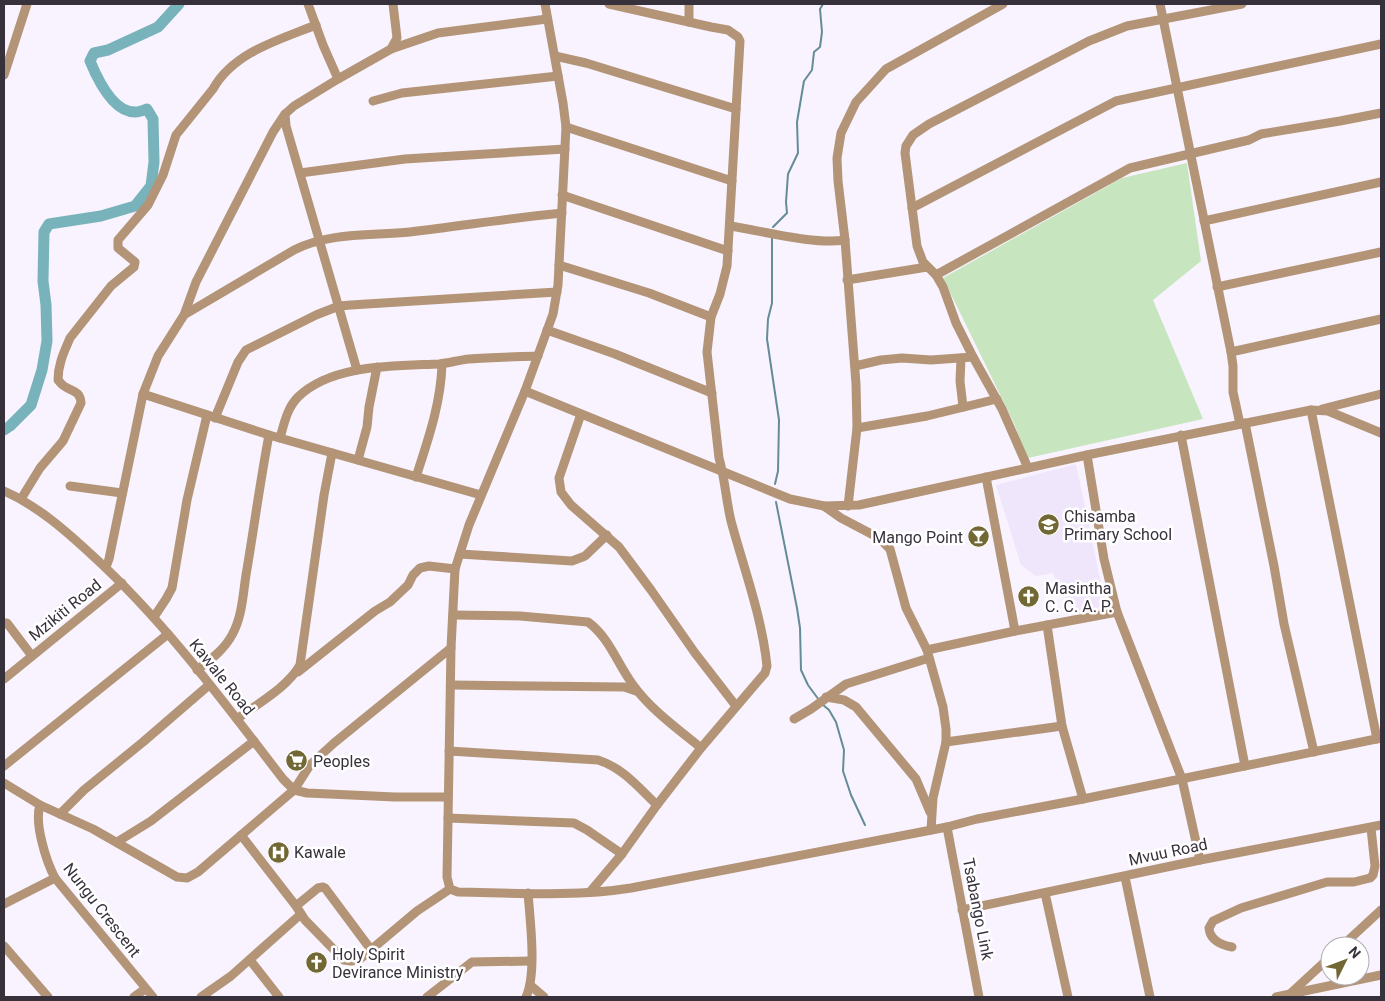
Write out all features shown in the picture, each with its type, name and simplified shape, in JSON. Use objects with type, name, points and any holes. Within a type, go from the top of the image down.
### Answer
[{"type":"street","points":[[4,75],[27,4]]},
{"type":"street","points":[[308,4],[322,45],[338,79]]},
{"type":"street","points":[[391,49],[397,38],[393,4]]},
{"type":"street","points":[[450,889],[447,877],[448,797],[451,648],[455,569],[481,495],[525,391],[553,314],[558,292],[566,127],[555,56],[544,4]]},
{"type":"street","points":[[590,892],[622,854],[657,805],[702,748],[765,673],[767,666],[758,617],[731,520],[719,458],[707,352],[711,317],[724,281],[728,251],[740,51],[738,37],[728,30],[609,4]]},
{"type":"street","points":[[688,22],[689,4]]},
{"type":"street","points":[[848,506],[857,428],[855,366],[845,240],[838,181],[837,158],[841,133],[856,102],[886,69],[1003,4]]},
{"type":"street","points":[[1160,4],[1231,352],[1233,392],[1243,424],[1274,566],[1284,624],[1314,752]]},
{"type":"street","points":[[1028,468],[997,399],[956,322],[943,287],[936,275],[923,262],[918,246],[905,153],[909,140],[918,131],[1089,41],[1128,26],[1242,4]]},
{"type":"street","points":[[106,567],[143,394],[158,356],[184,315],[196,282],[273,132],[285,114],[294,106],[338,79],[391,49],[438,33],[547,19]]},
{"type":"street","points":[[21,499],[47,459],[63,440],[81,402],[80,396],[76,391],[64,387],[58,380],[60,360],[70,338],[111,286],[134,267],[135,262],[118,248],[118,240],[148,204],[163,175],[176,135],[218,80],[235,63],[258,49],[316,25]]},
{"type":"street","points":[[912,208],[1116,101],[1381,44]]},
{"type":"street","points":[[555,56],[736,109]]},
{"type":"street","points":[[373,101],[402,93],[558,76]]},
{"type":"street","points":[[936,275],[1115,175],[1142,164],[1249,140],[1261,134],[1333,123],[1381,113]]},
{"type":"street","points":[[285,114],[284,120],[357,370]]},
{"type":"street","points":[[566,127],[732,181]]},
{"type":"street","points":[[300,173],[405,159],[565,149]]},
{"type":"street","points":[[1204,221],[1381,182]]},
{"type":"street","points":[[562,195],[728,251]]},
{"type":"street","points":[[184,315],[294,250],[312,242],[562,213]]},
{"type":"street","points":[[730,226],[808,239],[834,242],[845,240]]},
{"type":"street","points":[[1217,287],[1381,252]]},
{"type":"street","points":[[559,264],[649,293],[711,317]]},
{"type":"street","points":[[847,280],[927,267]]},
{"type":"street","points":[[154,617],[172,588],[187,500],[211,416],[246,350],[316,315],[339,306],[558,292]]},
{"type":"street","points":[[1231,352],[1381,319]]},
{"type":"street","points":[[547,330],[615,354],[712,393]]},
{"type":"street","points":[[280,438],[288,410],[299,395],[314,385],[336,376],[357,370],[442,364],[471,359],[538,356]]},
{"type":"street","points":[[855,366],[881,360],[902,358],[931,360],[973,357]]},
{"type":"street","points":[[961,358],[960,381],[963,407]]},
{"type":"street","points":[[416,477],[433,424],[442,364]]},
{"type":"street","points":[[358,460],[367,427],[369,407],[378,368]]},
{"type":"street","points":[[525,391],[790,499],[824,506],[848,506],[1181,435],[1315,410],[1381,394]]},
{"type":"street","points":[[143,394],[269,435],[481,495]]},
{"type":"street","points":[[857,428],[927,416],[997,399]]},
{"type":"street","points":[[1315,410],[1340,416],[1381,433]]},
{"type":"street","points":[[450,889],[458,892],[528,893],[616,891],[947,827],[977,818],[1083,799],[1379,738],[1315,410]]},
{"type":"street","points":[[581,414],[564,460],[559,484],[561,492],[565,499],[619,547],[695,653],[736,706]]},
{"type":"street","points":[[197,670],[227,643],[238,620],[256,501],[269,435]]},
{"type":"street","points":[[1181,435],[1245,766]]},
{"type":"street","points":[[296,673],[302,656],[322,510],[332,453]]},
{"type":"street","points":[[1087,455],[1104,559],[1117,612],[1182,779],[1200,860]]},
{"type":"street","points":[[986,477],[1015,631]]},
{"type":"street","points":[[70,486],[122,493]]},
{"type":"street","name":"Kawale Road","points":[[4,493],[21,499],[56,523],[122,583],[154,617],[283,779],[294,790]]},
{"type":"street","points":[[824,506],[841,518],[879,538],[890,549],[906,608],[928,654],[943,706],[946,729],[946,742],[933,798],[932,830]]},
{"type":"street","points":[[460,554],[572,561],[586,556],[607,535]]},
{"type":"street","points":[[237,719],[283,686],[296,673],[375,611],[390,602],[408,585],[413,575],[420,568],[429,566],[455,569]]},
{"type":"street","name":"Mzikiti Road","points":[[4,679],[122,583]]},
{"type":"street","points":[[794,719],[838,689],[854,681],[928,654],[1015,631],[1117,612]]},
{"type":"street","points":[[453,615],[520,616],[588,622],[604,640],[638,693],[667,720],[702,748]]},
{"type":"street","points":[[4,622],[7,623],[32,656]]},
{"type":"street","points":[[1047,625],[1062,726],[1083,799]]},
{"type":"street","points":[[4,766],[168,634]]},
{"type":"street","points":[[4,783],[40,805],[117,842],[172,875],[187,878],[198,872],[294,790],[310,765],[334,743],[451,648]]},
{"type":"street","points":[[60,814],[84,790],[210,685]]},
{"type":"street","points":[[451,685],[624,687],[638,693]]},
{"type":"street","points":[[826,698],[844,700],[856,707],[916,779],[932,819]]},
{"type":"street","points":[[946,742],[1062,726]]},
{"type":"street","points":[[117,842],[151,821],[254,741]]},
{"type":"street","points":[[449,751],[598,760],[611,764],[621,770],[657,805]]},
{"type":"street","points":[[294,790],[307,793],[448,797]]},
{"type":"street","name":"Nungu Crescent","points":[[40,805],[38,811],[39,826],[49,864],[55,878],[153,997]]},
{"type":"street","points":[[448,818],[574,823],[622,854]]},
{"type":"street","name":"Mvuu Road","points":[[962,910],[1200,860],[1381,826]]},
{"type":"street","name":"Tsabango Link","points":[[947,827],[980,997]]},
{"type":"street","points":[[1232,947],[1217,942],[1210,933],[1209,928],[1213,921],[1232,911],[1317,885],[1334,882],[1354,882],[1370,878],[1373,875],[1375,866],[1371,828]]},
{"type":"street","points":[[241,836],[298,910],[344,960],[355,961],[372,951],[417,911],[450,889]]},
{"type":"street","points":[[1125,877],[1150,997]]},
{"type":"street","points":[[4,904],[55,878]]},
{"type":"street","points":[[201,997],[250,960],[318,888],[325,888],[372,951]]},
{"type":"street","points":[[1045,892],[1068,997]]},
{"type":"street","points":[[526,997],[530,985],[531,961],[528,893]]},
{"type":"street","points":[[1353,936],[1381,910]]},
{"type":"street","points":[[4,946],[48,997]]},
{"type":"street","points":[[250,960],[279,997]]},
{"type":"street","points":[[427,997],[472,962],[531,961]]},
{"type":"street","points":[[1291,993],[1320,966]]},
{"type":"street","points":[[1276,997],[1381,975]]},
{"type":"street","points":[[530,985],[544,997]]},
{"type":"street","points":[[134,997],[145,989]]},
{"type":"shaded area","name":"Chisamba Primary School","points":[[1076,464],[1106,607],[1074,614],[1063,592],[1060,591],[1053,573],[1036,576],[1021,565],[996,485]]},
{"type":"green space","points":[[1187,163],[1201,261],[1153,300],[1203,419],[1028,458],[1013,421],[943,278],[1122,178]]},
{"type":"waterway","points":[[4,430],[31,405],[42,370],[47,341],[43,281],[44,232],[49,224],[101,216],[135,206],[151,186],[154,162],[153,119],[147,109],[137,112],[128,111],[113,101],[102,85],[90,61],[94,53],[108,50],[158,27],[179,4]]},
{"type":"waterway","points":[[773,227],[787,213],[788,174],[798,153],[797,122],[804,81],[812,70],[814,52],[820,47],[822,32],[820,9],[823,4]]},
{"type":"waterway","points":[[772,236],[772,303],[768,319],[767,339],[779,420],[778,471],[775,484]]},
{"type":"waterway","points":[[776,502],[800,628],[801,670],[808,685],[819,700]]},
{"type":"waterway","points":[[822,704],[829,710],[836,722],[844,750],[843,771],[851,795],[865,825]]},
{"type":"place","name":"Chisamba Primary School","points":[[1048,525]]},
{"type":"place","name":"Mango Point","points":[[979,537]]},
{"type":"place","name":"Masintha C. C. A. P.","points":[[1029,597]]},
{"type":"place","name":"Peoples","points":[[297,761]]},
{"type":"place","name":"Kawale","points":[[278,852]]},
{"type":"place","name":"Holy Spirit Devirance Ministry","points":[[316,963]]}]
